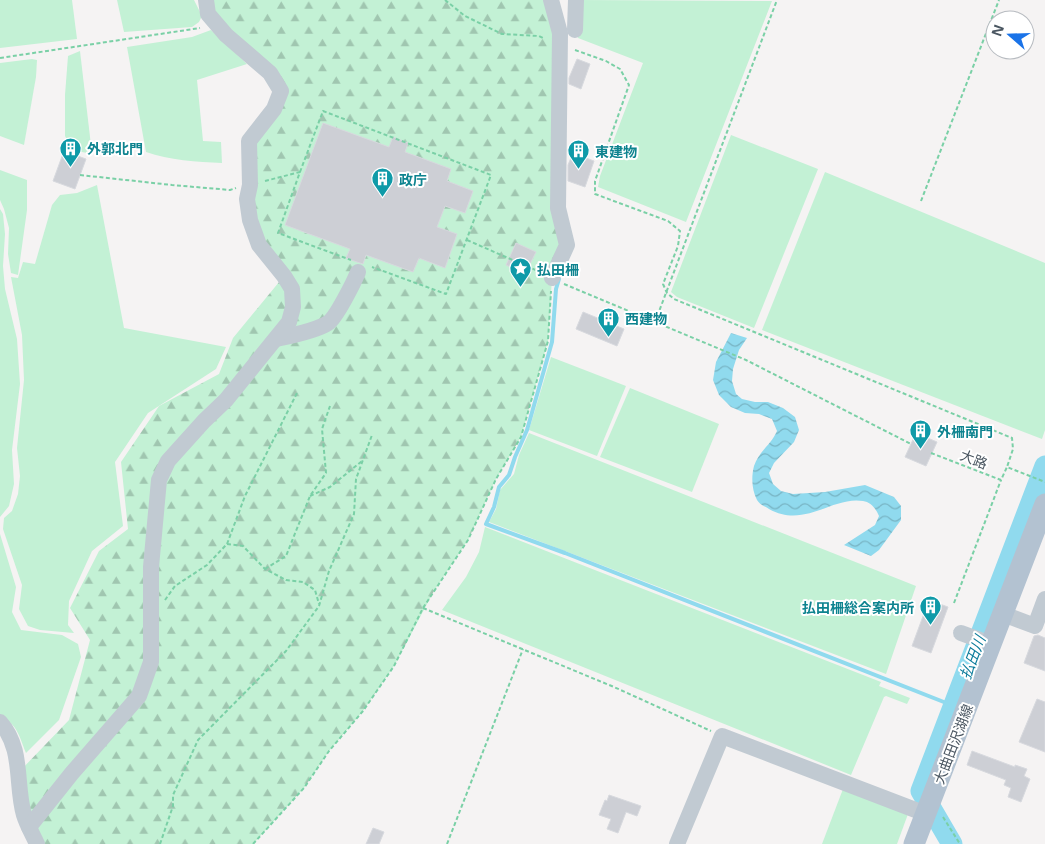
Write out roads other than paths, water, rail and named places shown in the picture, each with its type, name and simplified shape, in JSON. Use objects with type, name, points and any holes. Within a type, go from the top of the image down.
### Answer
[{"type":"main road","name":"大曲田沢湖線","points":[[914,844],[1003,614],[1040,535],[1045,504]]},
{"type":"street","points":[[29,827],[72,773],[139,696],[151,662],[150,567],[159,480],[168,461],[226,400],[290,322],[293,307],[292,289],[259,245],[247,208],[250,185],[249,141],[274,109],[281,91],[270,73],[226,35],[208,14],[206,0]]},
{"type":"street","points":[[550,0],[560,33],[568,48],[558,208],[567,245],[552,278]]},
{"type":"street","points":[[575,30],[576,0]]},
{"type":"street","points":[[276,339],[303,333],[329,323],[353,286],[362,267]]},
{"type":"street","points":[[1003,614],[1035,626],[1045,599]]},
{"type":"street","points":[[961,633],[991,644]]},
{"type":"street","points":[[0,722],[11,736],[20,771],[20,789],[24,816],[37,844]]},
{"type":"street","points":[[677,844],[722,736],[929,807]]},
{"type":"water","points":[[731,333],[747,338],[739,350],[733,369],[732,381],[736,394],[742,399],[768,402],[783,408],[795,417],[799,430],[794,442],[774,463],[769,473],[773,484],[781,491],[793,494],[825,492],[865,485],[894,497],[901,506],[901,520],[879,550],[871,556],[844,545],[875,525],[879,516],[871,504],[863,501],[852,501],[806,514],[795,515],[782,514],[769,509],[757,500],[752,484],[754,466],[777,431],[772,419],[759,414],[745,413],[731,407],[719,395],[713,380],[716,362]]},
{"type":"waterway","points":[[559,279],[556,289],[552,342],[527,430],[509,475],[499,487],[494,507],[486,524],[565,553],[954,706]]},
{"type":"waterway","name":"払田川","points":[[952,844],[921,791],[1045,466]]},
{"type":"place","name":"外郭北門","points":[[71,167]]},
{"type":"place","name":"東建物","points":[[579,170]]},
{"type":"place","name":"政庁","points":[[383,198]]},
{"type":"place","name":"払田柵","points":[[521,288]]},
{"type":"place","name":"西建物","points":[[609,337]]},
{"type":"place","name":"外柵南門","points":[[921,450]]},
{"type":"place","name":"払田柵総合案内所","points":[[930,626]]}]
